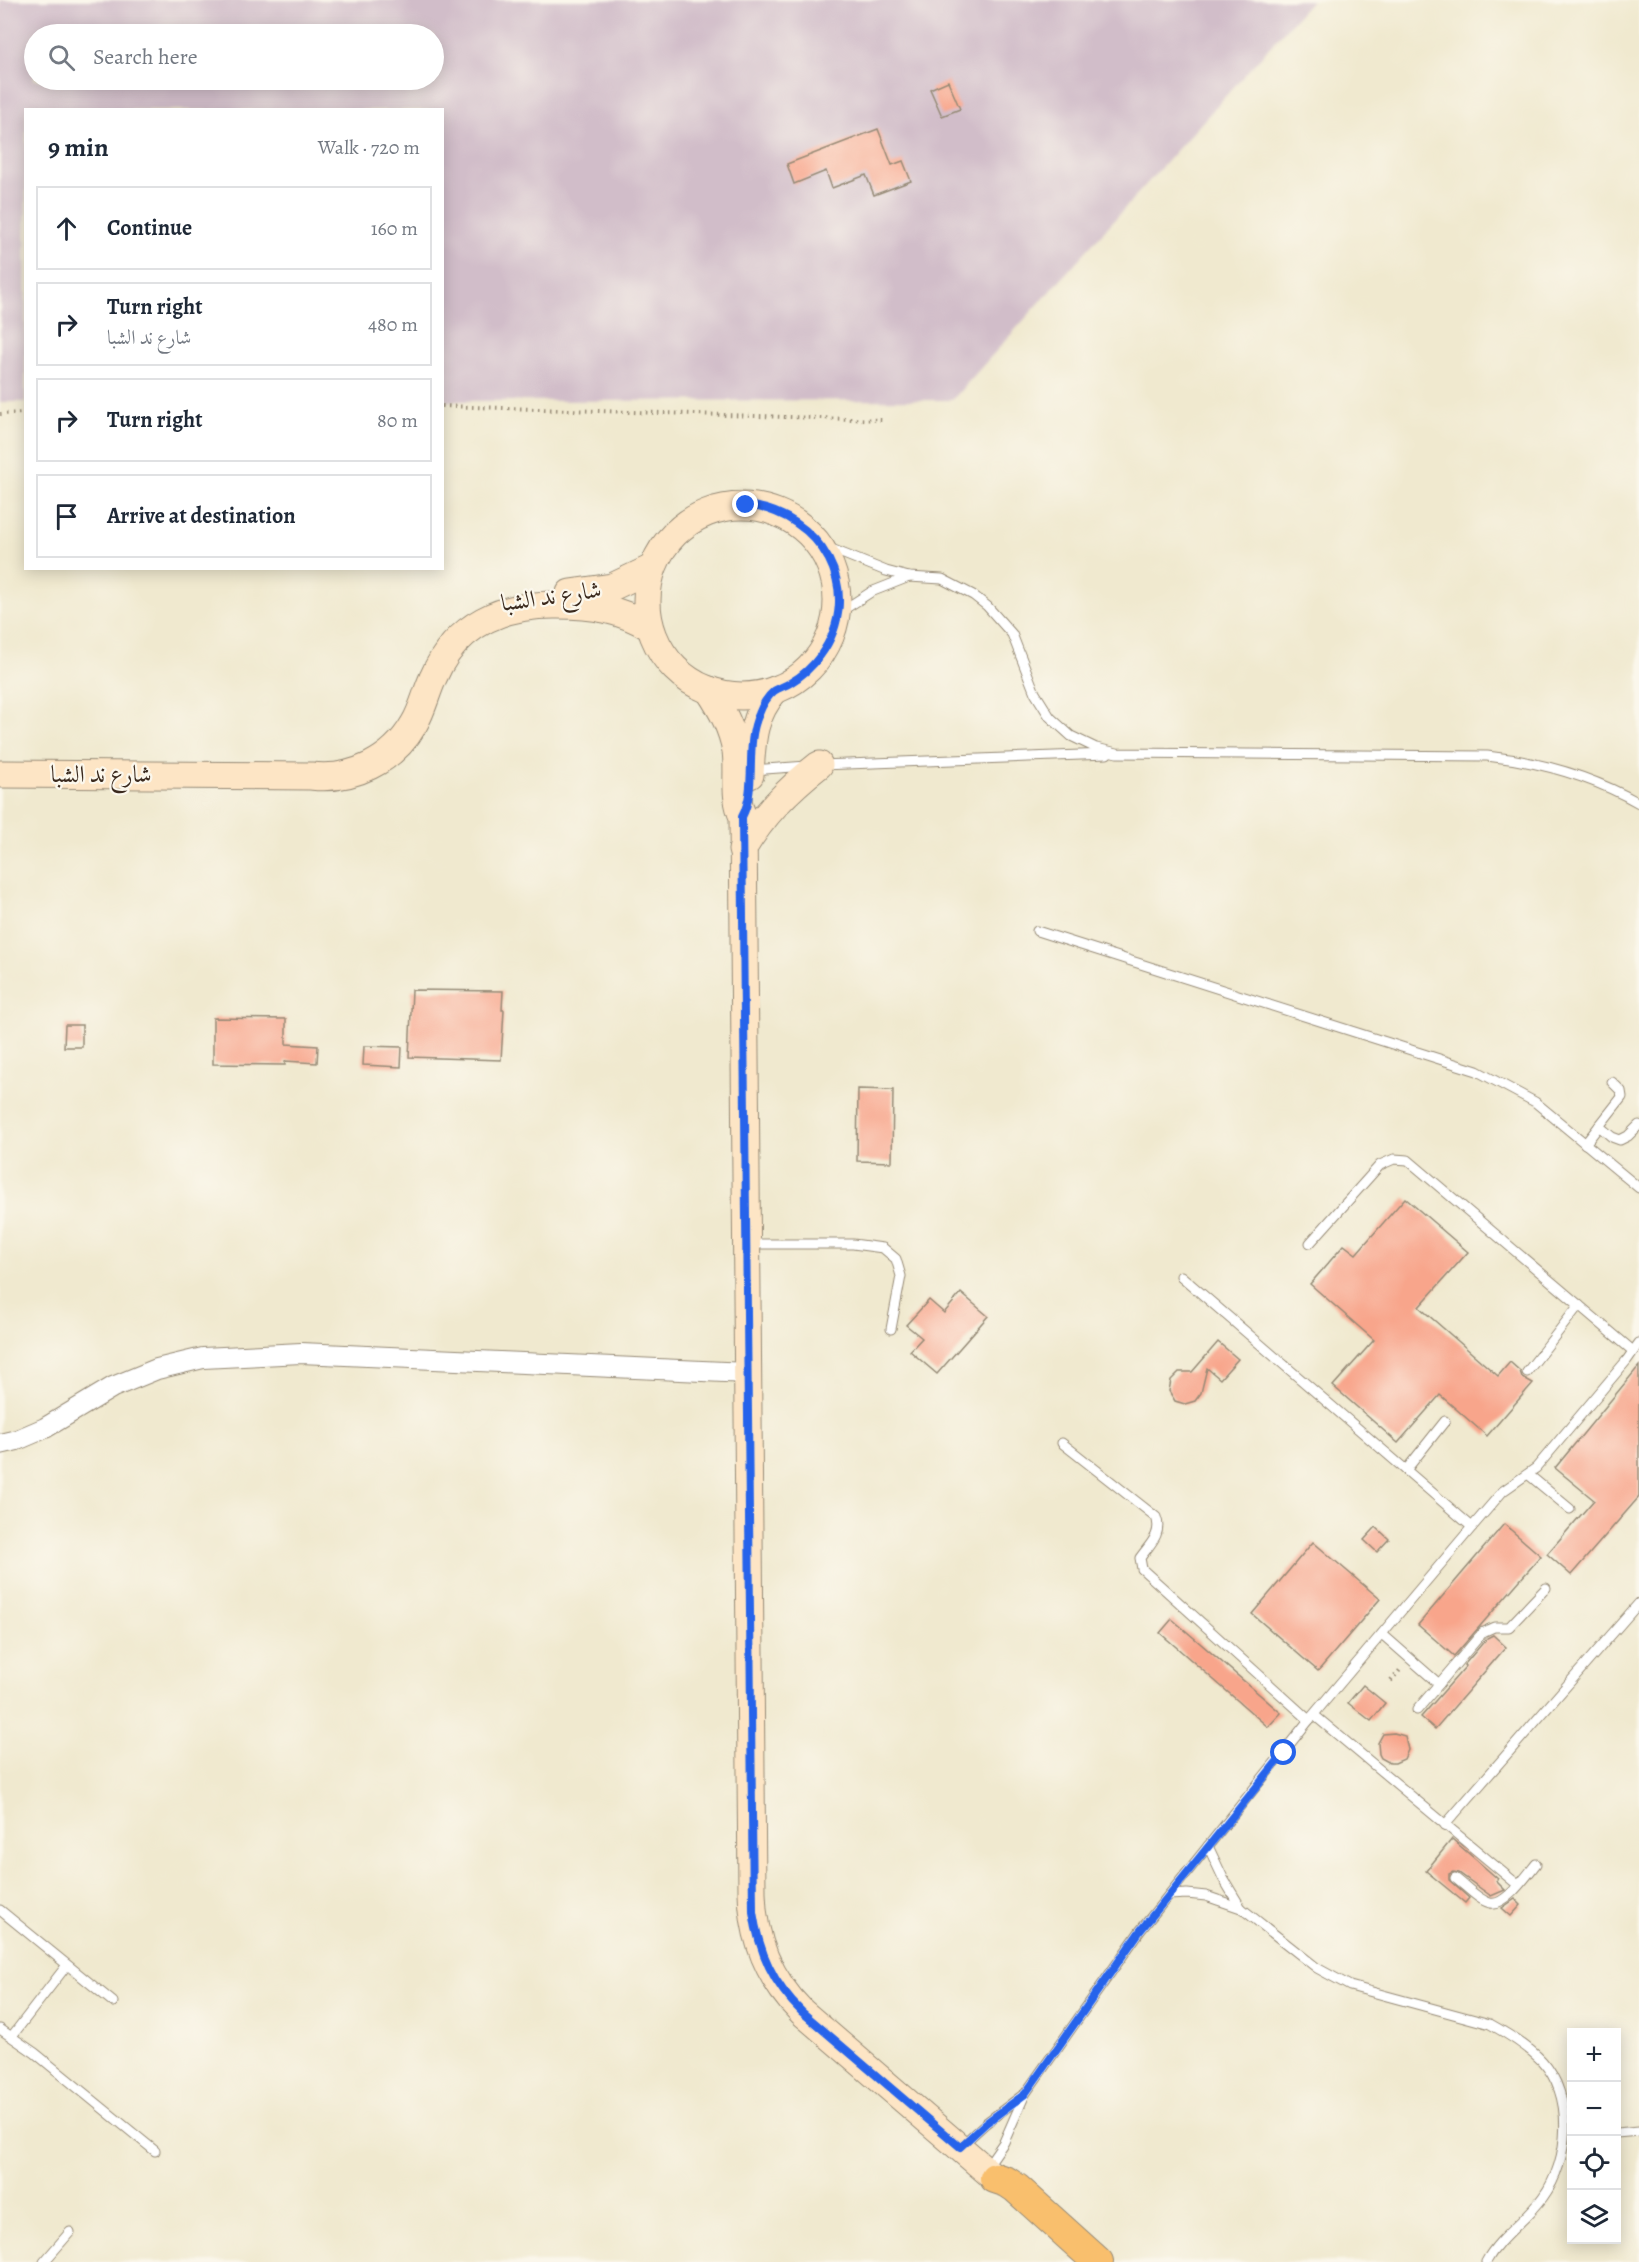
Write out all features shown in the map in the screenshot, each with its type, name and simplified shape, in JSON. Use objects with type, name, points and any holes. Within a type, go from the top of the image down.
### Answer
[{"type":"main road","points":[[731,506],[760,507],[780,513],[799,524],[819,544],[827,556],[835,577],[838,599],[837,614],[829,642],[812,667],[775,690],[742,696],[709,690],[690,680],[672,666],[659,647],[650,627],[646,597],[652,568],[667,542],[689,521],[731,506]]},
{"type":"main road","name":"شارع ند الشبا","points":[[311,776],[370,754],[392,735],[410,708],[426,664],[434,650],[443,637],[467,616],[481,608],[512,597],[587,592],[612,587],[652,568]]},
{"type":"main road","name":"شارع ند الشبا","points":[[0,774],[311,776],[326,778],[359,772],[393,750],[414,725],[432,678],[448,651],[472,628],[500,612],[531,605],[594,606],[623,613],[650,627]]},
{"type":"main road","points":[[709,690],[727,720],[733,736],[736,753],[737,801],[742,817],[753,1912],[758,1940],[768,1967],[788,1999],[990,2174],[1006,2197],[1080,2262]]},
{"type":"main road","points":[[742,817],[749,800],[754,729],[758,715],[775,690]]},
{"type":"main road","points":[[742,850],[766,813],[819,765]]},
{"type":"main road","points":[[990,2174],[1016,2188],[1098,2262]]},
{"type":"street","points":[[0,1444],[17,1440],[45,1428],[113,1387],[157,1369],[202,1358],[301,1353],[747,1373]]},
{"type":"lane","points":[[819,544],[863,563],[909,577],[942,579],[966,590],[987,606],[1012,634],[1035,693],[1050,717],[1071,736],[1096,748],[1117,753]]},
{"type":"lane","points":[[837,614],[872,592],[909,577]]},
{"type":"lane","points":[[750,770],[932,759],[1117,753],[1487,756],[1521,759],[1564,770],[1586,777],[1639,803]]},
{"type":"lane","points":[[1037,931],[1477,1071],[1535,1102],[1639,1188]]},
{"type":"lane","points":[[1585,1144],[1622,1097],[1621,1091],[1612,1082]]},
{"type":"lane","points":[[1599,1126],[1612,1137],[1620,1140],[1628,1136],[1639,1125]]},
{"type":"lane","points":[[990,2174],[1025,2094],[1140,1931],[1312,1717],[1472,1527],[1503,1491],[1529,1475],[1636,1347],[1580,1305],[1415,1164],[1401,1159],[1394,1159],[1380,1165],[1310,1243]]},
{"type":"lane","points":[[746,1244],[853,1244],[883,1248],[896,1259],[901,1276],[891,1329]]},
{"type":"lane","points":[[1182,1276],[1472,1527]]},
{"type":"lane","points":[[1527,1372],[1580,1305]]},
{"type":"lane","points":[[1406,1470],[1445,1422]]},
{"type":"lane","points":[[1062,1443],[1156,1517],[1157,1534],[1140,1558],[1142,1569],[1312,1717],[1518,1885]]},
{"type":"lane","points":[[1529,1475],[1570,1509]]},
{"type":"lane","points":[[1417,1710],[1483,1632],[1487,1629],[1509,1626],[1546,1588]]},
{"type":"lane","points":[[1445,1825],[1639,1603]]},
{"type":"lane","points":[[1382,1634],[1439,1684]]},
{"type":"lane","points":[[1208,1846],[1241,1908]]},
{"type":"lane","points":[[1455,1878],[1492,1904],[1503,1901],[1536,1864]]},
{"type":"lane","points":[[1169,1895],[1206,1896],[1241,1908],[1317,1968],[1339,1981],[1364,1991],[1490,2024],[1515,2039],[1541,2060],[1551,2073],[1561,2102],[1567,2130]]},
{"type":"lane","points":[[0,1910],[113,2002]]},
{"type":"lane","points":[[12,2036],[67,1965]]},
{"type":"lane","points":[[0,2029],[35,2053],[155,2151]]},
{"type":"lane","points":[[960,2147],[986,2123],[1025,2094]]},
{"type":"lane","points":[[1621,2133],[1639,2131]]},
{"type":"lane","points":[[1486,2262],[1498,2244],[1542,2199],[1552,2184],[1568,2136]]},
{"type":"lane","points":[[44,2262],[70,2232]]},
{"type":"path","points":[[444,406],[882,420]]},
{"type":"path","points":[[0,414],[24,413]]},
{"type":"shaded area","points":[[0,0],[1312,0],[952,400],[444,401],[444,108],[24,108],[24,402],[0,402]]},
{"type":"building","points":[[948,81],[960,109],[942,116],[930,89]]},
{"type":"building","points":[[878,129],[892,165],[903,161],[911,181],[874,195],[866,175],[832,188],[826,171],[794,184],[787,164]]},
{"type":"building","points":[[412,990],[503,991],[501,1060],[409,1057]]},
{"type":"building","points":[[213,1018],[286,1019],[286,1044],[318,1046],[317,1063],[285,1061],[285,1065],[213,1064]]},
{"type":"building","points":[[65,1025],[82,1025],[82,1047],[64,1047]]},
{"type":"building","points":[[364,1046],[402,1047],[401,1067],[363,1065]]},
{"type":"building","points":[[858,1089],[893,1090],[892,1162],[857,1161]]},
{"type":"building","points":[[1405,1198],[1468,1252],[1419,1307],[1498,1376],[1510,1362],[1520,1371],[1522,1377],[1533,1383],[1487,1436],[1440,1395],[1398,1443],[1333,1386],[1374,1340],[1310,1284],[1344,1245],[1356,1254]]},
{"type":"building","points":[[961,1293],[988,1316],[937,1374],[910,1351],[922,1338],[906,1325],[929,1300],[944,1313]]},
{"type":"building","points":[[1218,1342],[1238,1359],[1220,1379],[1207,1368],[1201,1393],[1195,1401],[1185,1404],[1175,1401],[1169,1391],[1171,1380],[1179,1372],[1192,1372]]},
{"type":"building","points":[[1639,1366],[1639,1497],[1571,1575],[1547,1554],[1594,1500],[1555,1468]]},
{"type":"building","points":[[1504,1524],[1541,1556],[1454,1656],[1418,1625]]},
{"type":"building","points":[[1376,1527],[1389,1539],[1377,1552],[1364,1540]]},
{"type":"building","points":[[1313,1542],[1380,1599],[1318,1671],[1252,1614]]},
{"type":"building","points":[[1172,1619],[1281,1713],[1268,1727],[1160,1633]]},
{"type":"building","points":[[1493,1635],[1506,1647],[1435,1729],[1421,1717],[1466,1666],[1464,1665],[1487,1638]]},
{"type":"building","points":[[1363,1685],[1385,1703],[1371,1721],[1348,1703]]},
{"type":"building","points":[[1394,1733],[1405,1736],[1408,1750],[1404,1759],[1390,1763],[1381,1758],[1378,1743],[1383,1734]]},
{"type":"building","points":[[1452,1839],[1498,1879],[1496,1881],[1505,1890],[1491,1896],[1459,1873],[1453,1872],[1449,1874],[1449,1880],[1469,1898],[1465,1903],[1426,1871]]},
{"type":"building","points":[[1515,1899],[1521,1905],[1511,1916],[1502,1908]]},
{"type":"route","points":[[746,505],[787,516],[810,533],[827,556],[833,570],[838,599],[834,628],[821,655],[801,676],[775,690],[758,715],[754,729],[749,800],[742,817],[753,1912],[756,1931],[768,1967],[788,1999],[960,2147],[986,2123],[1025,2094],[1140,1931],[1284,1753]]}]
